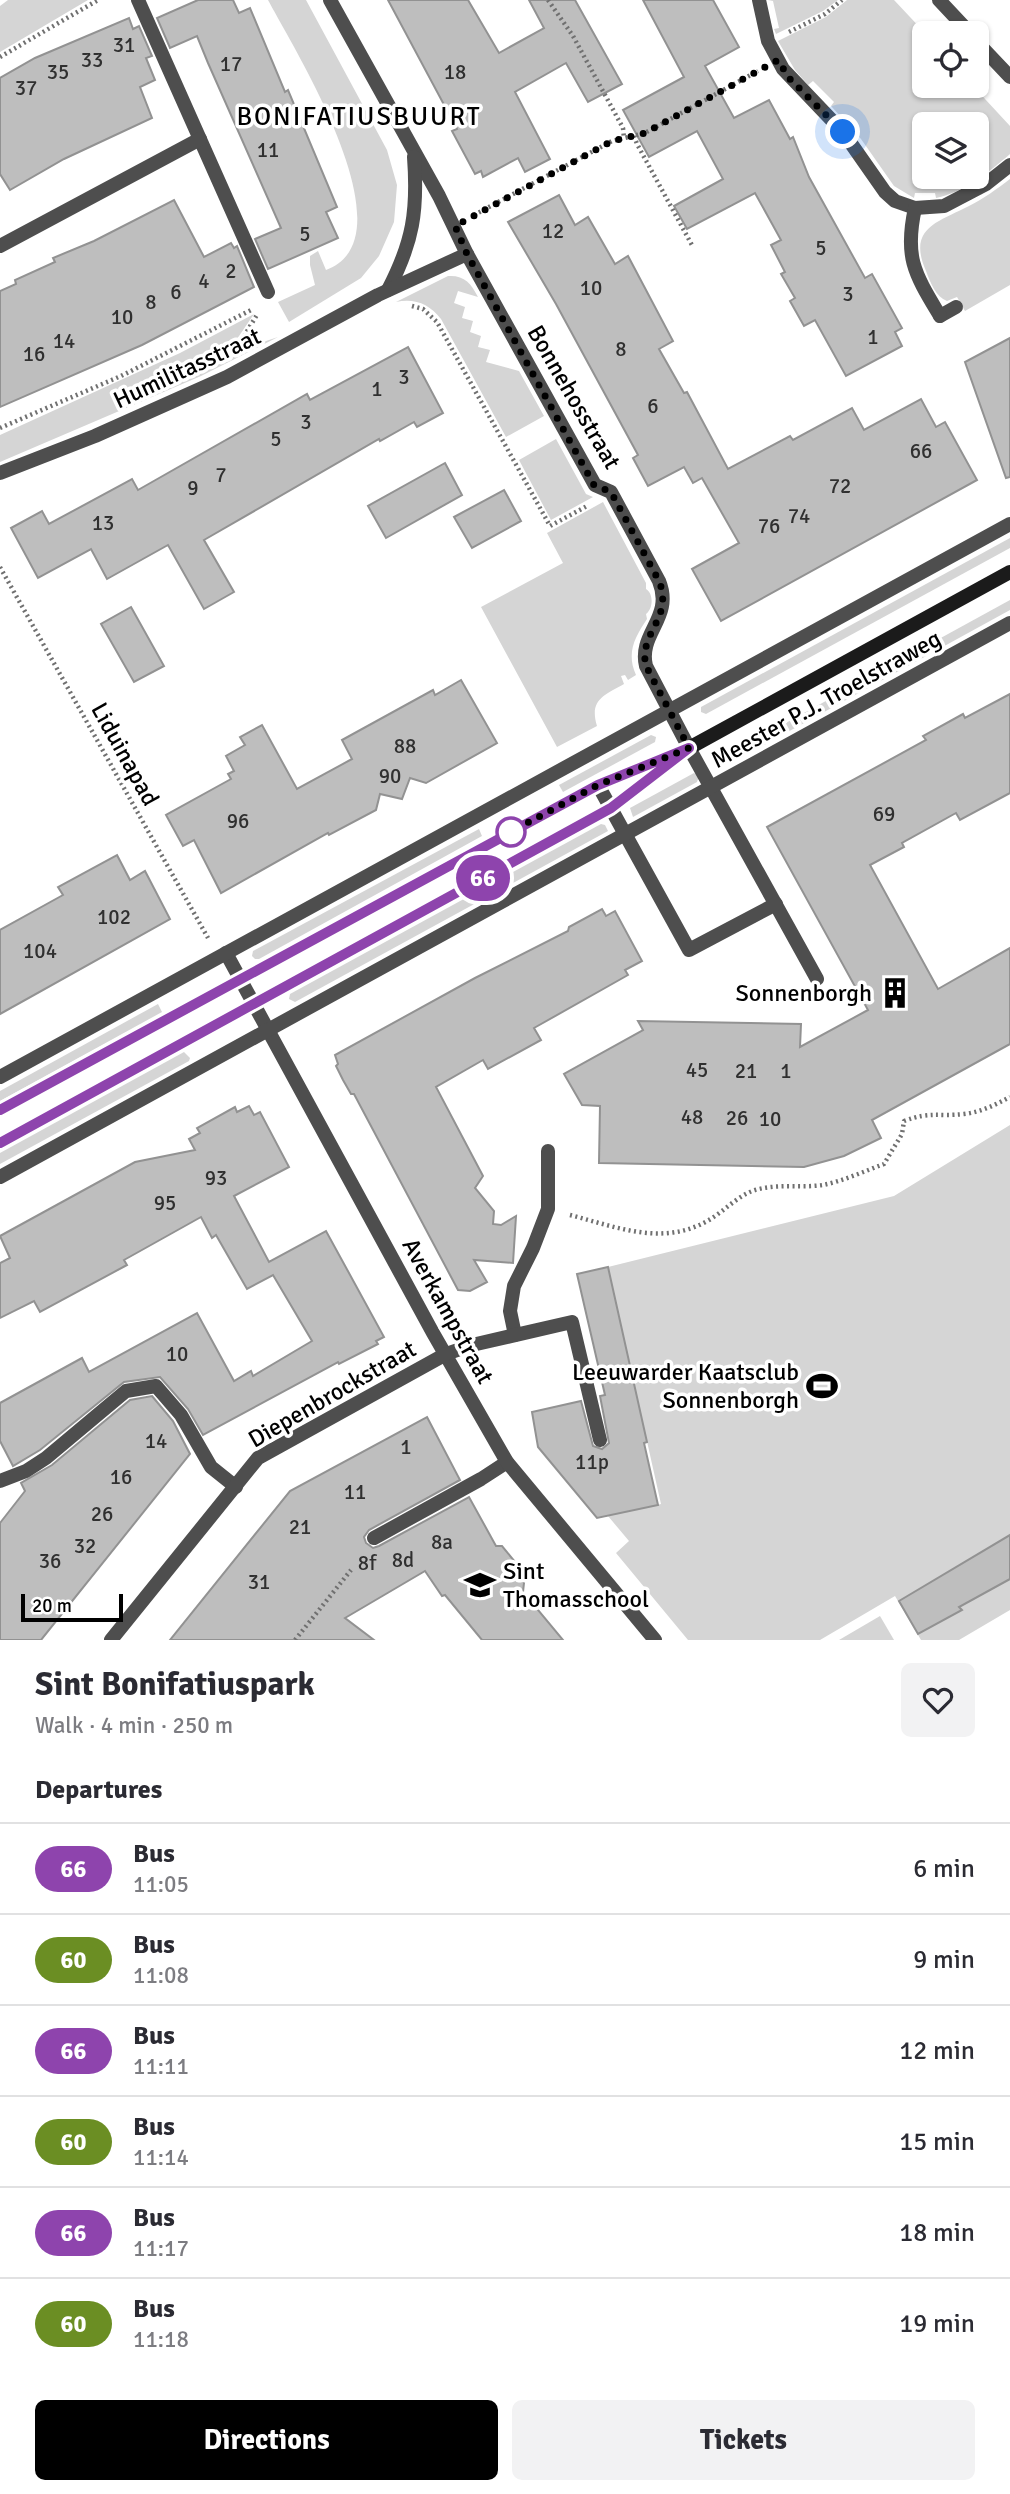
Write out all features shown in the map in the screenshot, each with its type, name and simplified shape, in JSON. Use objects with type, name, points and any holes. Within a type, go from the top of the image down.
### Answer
[{"type":"main road","name":"Meester P.J. Troelstraweg","points":[[0,1110],[598,785],[689,748],[1006,576]]},
{"type":"main road","name":"Meester P.J. Troelstraweg","points":[[0,1143],[611,808],[689,748]]},
{"type":"street","points":[[138,0],[268,292]]},
{"type":"street","name":"Bonnehosstraat","points":[[330,0],[594,485],[611,492],[664,592],[664,607],[645,648],[646,666],[817,979]]},
{"type":"street","points":[[759,0],[768,41],[789,78],[843,132],[885,192],[895,201],[915,208],[944,206],[967,197],[1010,165]]},
{"type":"street","points":[[939,0],[959,21]]},
{"type":"street","points":[[989,55],[1010,77]]},
{"type":"street","points":[[0,246],[200,139]]},
{"type":"street","points":[[383,293],[400,267],[415,213],[414,153]]},
{"type":"street","points":[[915,208],[909,243],[912,261],[940,316],[956,307]]},
{"type":"street","points":[[383,293],[467,254]]},
{"type":"street","name":"Humilitasstraat","points":[[0,473],[96,436],[227,377],[383,293]]},
{"type":"street","points":[[0,1077],[1010,524]]},
{"type":"street","name":"Meester P.J. Troelstraweg","points":[[0,1177],[1010,623]]},
{"type":"street","points":[[598,785],[689,950],[776,904]]},
{"type":"street","points":[[222,955],[239,978]]},
{"type":"street","name":"Averkampstraat","points":[[239,978],[508,1462],[655,1640]]},
{"type":"street","points":[[515,1335],[510,1311],[514,1286],[548,1209],[548,1150]]},
{"type":"street","name":"Diepenbrockstraat","points":[[116,1638],[258,1458],[446,1354],[472,1345],[572,1322],[600,1440]]},
{"type":"street","points":[[0,1481],[26,1471],[46,1458],[126,1391],[156,1386],[181,1415],[211,1467],[236,1487]]},
{"type":"street","points":[[374,1538],[508,1462]]},
{"type":"path","points":[[0,57],[98,0]]},
{"type":"path","points":[[548,0],[573,36],[623,128],[624,138]]},
{"type":"path","points":[[768,41],[825,14],[842,0]]},
{"type":"path","points":[[455,226],[612,141],[645,133],[778,60]]},
{"type":"path","points":[[634,136],[693,247]]},
{"type":"path","points":[[383,293],[388,310],[413,306],[423,309],[437,322],[550,526],[598,499],[603,488]]},
{"type":"path","points":[[0,428],[121,376],[259,306]]},
{"type":"path","name":"Liduinapad","points":[[0,567],[222,955]]},
{"type":"path","points":[[548,1209],[635,1233],[651,1235],[686,1231],[722,1213],[749,1192],[780,1186],[822,1185],[884,1164],[902,1134],[904,1121],[923,1114],[973,1112],[1010,1097]]},
{"type":"path","points":[[295,1640],[351,1570]]},
{"type":"shaded area","points":[[8,0],[88,0],[0,52],[0,6]]},
{"type":"shaded area","points":[[268,0],[306,0],[387,150],[397,185],[394,222],[379,256],[361,278],[289,322],[278,302],[315,285],[310,256],[318,251],[326,270],[350,251],[357,221],[353,183],[339,141],[321,99]]},
{"type":"shaded area","points":[[768,0],[838,0],[823,11],[776,34],[774,29],[779,28],[773,1]]},
{"type":"shaded area","points":[[847,0],[894,0],[914,21],[912,98],[984,98],[1010,126],[1010,154],[989,171],[989,112],[912,112],[912,189],[959,189],[936,198],[935,193],[915,193],[914,198],[894,186],[861,139],[831,106],[834,102],[813,81],[808,85],[795,70],[778,41],[826,17]]},
{"type":"shaded area","points":[[1010,179],[1010,285],[965,311],[957,297],[947,301],[934,289],[921,257],[920,245],[923,236],[937,222],[979,200]]},
{"type":"shaded area","points":[[448,276],[466,281],[478,297],[458,291],[454,303],[465,307],[462,318],[473,321],[470,332],[481,336],[478,347],[490,350],[486,362],[519,371],[544,416],[506,437],[441,319],[432,309],[421,303],[396,302]]},
{"type":"shaded area","points":[[254,314],[237,339],[242,349],[278,337],[201,376],[0,462],[0,435],[180,353]]},
{"type":"shaded area","points":[[556,439],[586,494],[593,497],[551,520],[519,460]]},
{"type":"shaded area","points":[[603,502],[646,583],[651,605],[633,646],[632,660],[636,675],[628,680],[625,675],[621,676],[624,684],[600,699],[595,710],[597,726],[557,747],[481,607],[563,563],[547,533]]},
{"type":"shaded area","points":[[1010,538],[1010,548],[706,714],[701,712],[701,707]]},
{"type":"shaded area","points":[[1010,600],[1010,610],[764,745],[760,737]]},
{"type":"shaded area","points":[[651,735],[656,737],[655,742],[563,792],[559,785]]},
{"type":"shaded area","points":[[694,773],[699,776],[697,782],[633,817],[630,808]]},
{"type":"shaded area","points":[[601,824],[605,825],[608,831],[295,1002],[289,999],[290,994]]},
{"type":"shaded area","points":[[479,829],[482,836],[259,959],[252,956],[253,951]]},
{"type":"shaded area","points":[[158,1004],[162,1012],[0,1101],[0,1091]]},
{"type":"shaded area","points":[[184,1052],[190,1058],[189,1061],[0,1164],[0,1153]]},
{"type":"shaded area","name":"Leeuwarder Kaatsclub Sonnenborgh","points":[[1010,1125],[1010,1610],[959,1640],[921,1640],[895,1596],[820,1640],[688,1640],[616,1553],[629,1541],[608,1516],[661,1504],[608,1267],[894,1196]]},
{"type":"shaded area","points":[[880,1616],[894,1640],[839,1640]]},
{"type":"building","points":[[198,0],[233,0],[239,13],[250,8],[337,207],[326,212],[338,238],[268,269],[255,239],[281,228],[197,36],[170,48],[157,18]]},
{"type":"building","points":[[388,0],[468,0],[499,53],[544,28],[529,0],[575,0],[622,84],[588,102],[566,63],[515,92],[550,159],[525,172],[518,158],[483,177],[481,171],[475,174],[452,131],[457,129]]},
{"type":"building","points":[[643,0],[713,0],[739,47],[705,66],[734,118],[769,100],[790,139],[793,137],[809,177],[865,278],[872,274],[902,328],[895,332],[902,346],[846,376],[815,320],[804,326],[790,301],[795,298],[781,274],[785,272],[771,245],[781,240],[755,193],[687,229],[674,206],[723,179],[697,131],[649,157],[623,110],[684,77]]},
{"type":"building","points":[[129,18],[133,29],[139,26],[152,56],[146,58],[155,80],[140,87],[152,118],[64,159],[10,190],[0,174],[0,78],[35,58]]},
{"type":"building","points":[[559,195],[575,225],[588,217],[615,264],[628,256],[673,341],[659,349],[684,393],[687,392],[728,469],[790,436],[793,440],[852,408],[864,430],[921,399],[936,427],[945,422],[977,480],[721,621],[692,569],[739,543],[702,478],[693,483],[684,467],[648,486],[633,458],[638,455],[508,222]]},
{"type":"building","points":[[174,200],[204,257],[231,243],[234,248],[237,246],[254,287],[142,345],[0,407],[0,291],[16,284],[15,280],[55,262],[53,258],[94,241]]},
{"type":"building","points":[[1010,338],[1010,477],[1006,478],[965,362]]},
{"type":"building","points":[[408,347],[443,413],[417,427],[414,422],[380,441],[379,439],[204,540],[234,592],[204,609],[168,545],[107,579],[91,549],[38,578],[11,528],[42,511],[49,524],[132,479],[138,490],[307,394],[310,400]]},
{"type":"building","points":[[445,463],[462,495],[386,538],[368,506]]},
{"type":"building","points":[[504,490],[521,521],[472,548],[454,517]]},
{"type":"building","points":[[131,607],[164,666],[134,682],[101,624]]},
{"type":"building","points":[[461,680],[497,743],[426,783],[410,778],[402,799],[380,794],[376,810],[329,835],[328,833],[221,893],[194,840],[183,846],[166,815],[231,779],[228,774],[234,771],[226,756],[245,745],[240,737],[262,725],[297,789],[352,759],[342,740],[433,690],[435,695]]},
{"type":"building","name":"Sonnenborgh","points":[[1010,694],[1010,793],[960,820],[956,813],[902,843],[904,847],[870,865],[938,989],[1010,948],[1010,1044],[872,1120],[881,1138],[844,1156],[804,1167],[599,1163],[600,1106],[582,1105],[564,1074],[643,1030],[638,1021],[801,1024],[800,1047],[868,1010],[767,827],[926,740],[923,736],[963,714],[965,718]]},
{"type":"building","points":[[117,855],[130,880],[145,871],[170,919],[0,1014],[0,930],[63,895],[58,887]]},
{"type":"building","points":[[602,909],[606,916],[615,911],[642,961],[625,970],[628,975],[534,1028],[541,1040],[488,1069],[483,1060],[436,1087],[483,1176],[475,1188],[494,1211],[493,1224],[501,1225],[516,1216],[513,1263],[474,1260],[487,1282],[470,1291],[458,1290],[354,1094],[351,1094],[343,1080],[336,1066],[338,1064],[335,1055],[475,978],[568,931],[569,927]]},
{"type":"building","points":[[249,1106],[254,1115],[260,1112],[289,1167],[234,1196],[269,1262],[326,1231],[384,1337],[376,1341],[378,1344],[339,1364],[338,1362],[203,1435],[188,1409],[160,1377],[124,1382],[40,1450],[13,1466],[0,1441],[0,1403],[82,1358],[89,1372],[197,1313],[234,1381],[251,1371],[253,1376],[312,1341],[273,1275],[247,1289],[216,1235],[212,1238],[201,1217],[124,1260],[127,1265],[40,1312],[34,1301],[0,1318],[0,1263],[10,1258],[0,1236],[135,1162],[195,1150],[189,1139],[200,1133],[197,1128],[235,1107],[237,1112]]},
{"type":"building","points":[[608,1267],[647,1442],[644,1443],[658,1505],[597,1518],[538,1447],[532,1412],[581,1401],[593,1446],[602,1449],[609,1443],[600,1396],[605,1395],[577,1274]]},
{"type":"building","points":[[152,1396],[173,1421],[190,1454],[41,1640],[0,1640],[0,1523],[25,1491],[21,1483],[52,1465],[130,1400]]},
{"type":"building","points":[[427,1417],[460,1480],[369,1530],[364,1537],[366,1543],[373,1548],[379,1546],[469,1497],[496,1546],[502,1546],[525,1574],[523,1592],[563,1640],[482,1640],[445,1595],[442,1596],[425,1571],[345,1618],[374,1640],[170,1640],[290,1491]]},
{"type":"building","points":[[1010,1535],[1010,1579],[959,1607],[962,1610],[918,1634],[899,1601]]},
{"type":"bus line","name":"66","points":[[0,1110],[598,785],[689,748],[611,808],[0,1143]]},
{"type":"place","name":"Sonnenborgh","points":[[895,993]]},
{"type":"place","name":"Leeuwarder Kaatsclub Sonnenborgh","points":[[822,1386]]},
{"type":"place","name":"Sint Thomasschool","points":[[480,1585]]},
{"type":"district","name":"BONIFATIUSBUURT","points":[[359,116]]},
{"type":"route","points":[[511,832],[503,836],[598,785],[689,748],[646,666],[644,656],[664,607],[664,592],[611,492],[594,485],[467,254],[455,226],[612,141],[645,133],[778,60],[789,78],[843,132]]}]
